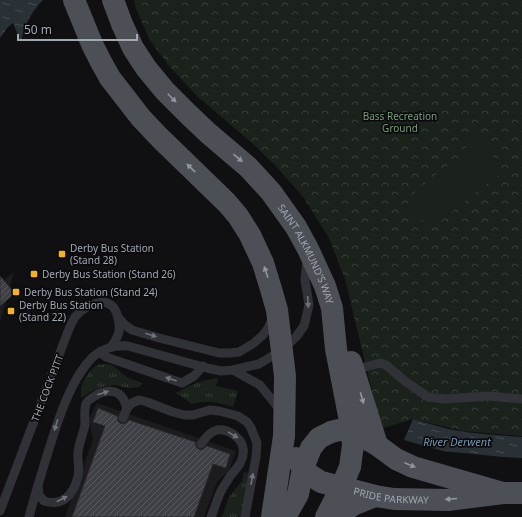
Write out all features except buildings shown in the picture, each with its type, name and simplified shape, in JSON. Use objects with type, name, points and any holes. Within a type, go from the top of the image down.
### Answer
[{"type":"main road","name":"SAINT ALKMUND'S WAY","points":[[113,0],[133,48],[146,68],[165,91],[188,114],[248,167],[271,192],[296,227],[308,249],[324,286],[332,308],[336,348],[352,431],[353,445],[350,467],[326,517]]},
{"type":"main road","points":[[75,2],[92,44],[110,78],[141,118],[227,203],[238,216],[250,235],[263,262],[277,310],[285,376],[284,426],[272,517]]},
{"type":"main road","points":[[332,308],[345,340],[377,445]]},
{"type":"main road","name":"PRIDE PARKWAY","points":[[284,426],[291,451],[303,468],[310,475],[321,482],[341,488],[375,496],[448,500],[513,493]]},
{"type":"main road","points":[[284,517],[298,494],[303,468],[311,448],[319,438],[330,432],[339,430],[352,431],[377,445],[396,459],[413,467],[513,493]]},
{"type":"main road","points":[[334,517],[355,504],[375,496]]},
{"type":"lane","points":[[29,517],[60,413],[71,388],[85,366],[94,356],[110,347],[128,346],[221,370],[233,370],[259,364],[282,350],[304,326],[309,305],[305,280],[308,249]]},
{"type":"lane","name":"THE COCK PITT","points":[[0,511],[67,334],[75,318],[87,306],[104,302],[111,305],[118,317],[132,330],[219,353],[230,354],[247,348],[263,335],[277,310]]},
{"type":"lane","points":[[110,347],[115,341],[119,331],[118,317]]},
{"type":"lane","points":[[100,352],[106,357],[182,383],[194,376],[203,366]]},
{"type":"lane","points":[[354,370],[380,363],[386,365],[406,382],[428,397],[445,399],[488,396],[522,399]]},
{"type":"lane","points":[[233,370],[260,386],[284,426]]},
{"type":"lane","points":[[38,484],[40,495],[44,501],[50,503],[58,502],[72,493],[78,476],[78,452],[84,425],[86,404],[90,399],[103,391],[112,391],[119,394],[124,399],[127,408]]},
{"type":"lane","points":[[123,418],[127,408],[138,400],[173,412],[185,414],[193,415],[210,410],[219,411],[238,416],[247,422],[257,443],[256,457],[245,517]]},
{"type":"lane","points":[[201,444],[209,434],[216,430],[221,430],[238,438],[243,449],[242,461],[221,491],[211,517]]},
{"type":"shaded area","points":[[14,272],[0,322],[0,283]]},
{"type":"shaded area","points":[[97,403],[236,451],[229,471],[217,482],[204,517],[65,517],[93,440],[89,419]]},
{"type":"green space","name":"Bass Recreation Ground","points":[[134,0],[522,0],[522,436],[463,431],[413,419],[380,429],[346,282],[329,238],[304,198],[274,164],[197,96],[169,66],[149,39]]},
{"type":"green space","points":[[484,133],[489,137],[492,155],[503,172],[431,228],[415,213],[411,215],[406,206],[414,193],[439,172],[467,152],[465,140],[469,135]]},
{"type":"green space","points":[[97,365],[112,365],[128,378],[143,383],[139,387],[128,388],[114,385],[102,387],[81,398],[81,389],[84,380],[90,371]]},
{"type":"green space","points":[[218,378],[216,386],[238,391],[233,407],[213,402],[192,404],[176,393],[196,383]]},
{"type":"green space","points":[[244,472],[249,473],[241,517],[222,517],[229,497],[242,481]]},
{"type":"water","points":[[0,0],[43,0],[35,9],[29,20],[24,30],[21,42],[13,23],[0,38]]},
{"type":"water","name":"River Derwent","points":[[413,419],[457,431],[522,437],[522,458],[443,451],[404,440]]},
{"type":"place","name":"Derby Bus Station (Stand 28)","points":[[62,254]]},
{"type":"place","name":"Derby Bus Station (Stand 26)","points":[[34,274]]},
{"type":"place","name":"Derby Bus Station (Stand 24)","points":[[16,292]]},
{"type":"place","name":"Derby Bus Station (Stand 22)","points":[[11,311]]}]
